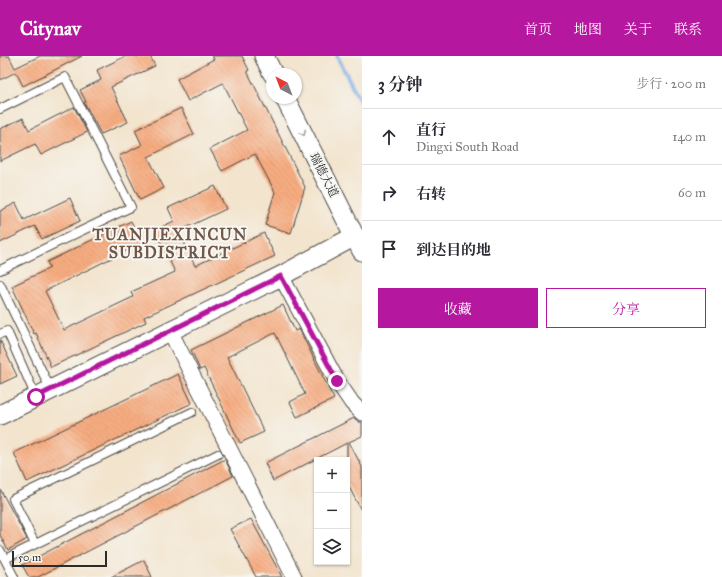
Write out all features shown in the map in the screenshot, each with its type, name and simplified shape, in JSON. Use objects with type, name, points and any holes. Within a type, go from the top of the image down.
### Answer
[{"type":"street","points":[[264,56],[270,68]]},
{"type":"street","name":"瑞德大道","points":[[288,104],[358,244]]},
{"type":"street","points":[[0,415],[281,276],[358,244]]},
{"type":"street","points":[[281,276],[337,381],[352,403],[362,413]]},
{"type":"street","points":[[170,331],[294,577]]},
{"type":"lane","points":[[0,109],[65,76],[131,207],[0,270]]},
{"type":"lane","points":[[0,284],[43,394]]},
{"type":"lane","points":[[0,334],[7,331],[43,394]]},
{"type":"lane","points":[[35,544],[13,499],[192,412]]},
{"type":"lane","points":[[5,559],[218,454]]},
{"type":"lane","points":[[0,550],[14,577]]},
{"type":"building","points":[[0,56],[9,56],[15,68],[40,56],[82,56],[23,86],[16,72],[0,80]]},
{"type":"building","points":[[126,56],[150,56],[155,66],[111,87],[128,122],[101,134],[84,102],[86,102],[80,90],[101,80],[97,70]]},
{"type":"building","points":[[212,56],[242,56],[249,70],[247,71],[305,187],[291,233],[265,225],[275,192],[255,154],[222,171],[210,149],[247,130],[223,83],[188,101],[177,79],[214,59]]},
{"type":"building","points":[[74,107],[87,132],[41,155],[35,144],[0,161],[0,129],[23,118],[29,130]]},
{"type":"building","points":[[181,108],[194,134],[148,157],[164,188],[140,200],[119,156],[142,145],[135,130]]},
{"type":"building","points":[[215,186],[226,209],[179,231],[195,266],[264,233],[275,256],[144,317],[146,322],[51,367],[36,333],[34,334],[12,286],[50,268],[47,262],[131,221],[142,243],[45,291],[64,330],[133,297],[131,292],[175,272],[155,230],[174,221],[168,208]]},
{"type":"building","points":[[70,198],[80,221],[42,239],[35,226],[0,243],[0,211],[16,203],[24,220]]},
{"type":"building","points":[[283,305],[295,331],[299,329],[334,399],[297,417],[290,402],[305,394],[275,333],[227,357],[264,432],[240,443],[204,368],[200,370],[191,350]]},
{"type":"building","points":[[0,340],[17,376],[0,384]]},
{"type":"building","points":[[178,374],[192,403],[27,482],[14,453]]},
{"type":"building","points":[[354,418],[359,422],[362,422],[362,436],[349,442],[362,467],[362,512],[350,489],[350,457],[347,457],[347,443],[320,457],[314,457],[314,460],[273,481],[265,463]]},
{"type":"building","points":[[225,459],[233,476],[38,577],[29,577],[22,565]]},
{"type":"building","points":[[0,489],[27,539],[8,550],[0,535]]},
{"type":"building","points":[[251,519],[282,577],[256,577],[230,529]]},
{"type":"building","points":[[144,560],[152,577],[111,577]]},
{"type":"waterway","points":[[337,56],[362,105]]},
{"type":"district","name":"TUANJIEXINCUN SUBDISTRICT","points":[[170,243]]},
{"type":"route","points":[[36,397],[281,276],[337,381]]}]
